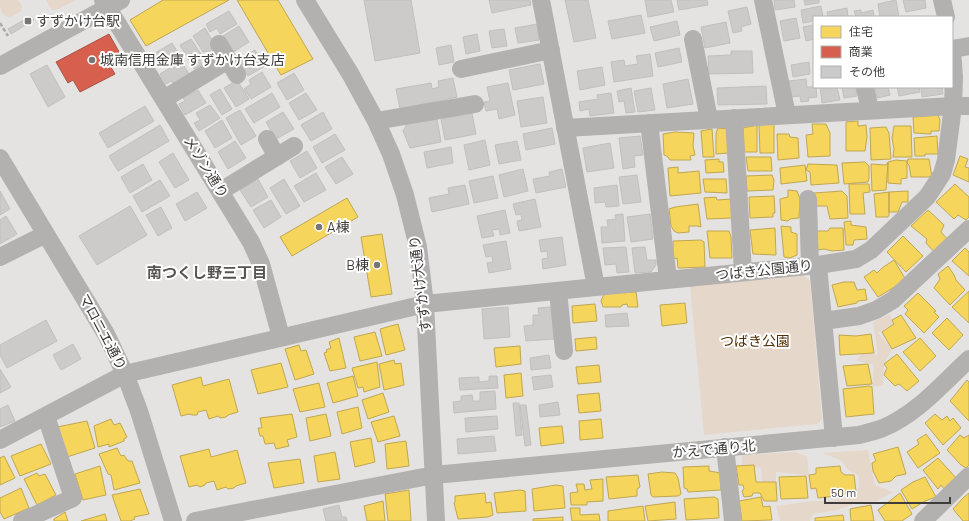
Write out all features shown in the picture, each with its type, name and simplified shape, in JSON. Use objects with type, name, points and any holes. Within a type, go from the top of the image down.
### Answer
[{"type":"street","name":"すずかけ大通り","points":[[305,0],[351,75],[376,121],[391,154],[405,195],[418,247],[425,304],[436,521]]},
{"type":"street","points":[[541,0],[596,287]]},
{"type":"street","points":[[763,0],[787,115]]},
{"type":"street","points":[[942,0],[946,16]]},
{"type":"street","points":[[0,66],[111,2]]},
{"type":"street","name":"メゾン通り","points":[[111,2],[164,99],[221,190],[251,242],[261,264],[281,337]]},
{"type":"street","points":[[694,39],[709,119]]},
{"type":"street","points":[[219,44],[237,75]]},
{"type":"street","points":[[953,49],[969,46]]},
{"type":"street","points":[[461,69],[550,50]]},
{"type":"street","points":[[164,99],[228,60]]},
{"type":"street","name":"つばき公園通り","points":[[0,440],[125,374],[425,304],[814,266],[856,259],[871,250],[927,197],[942,174],[961,106],[954,77],[953,63]]},
{"type":"street","points":[[865,88],[870,110]]},
{"type":"street","points":[[376,121],[475,104]]},
{"type":"street","points":[[565,128],[650,122],[961,106]]},
{"type":"street","points":[[734,118],[743,272]]},
{"type":"street","points":[[650,122],[668,280]]},
{"type":"street","points":[[267,139],[277,157]]},
{"type":"street","points":[[221,190],[294,146]]},
{"type":"street","name":"マロニエ通り","points":[[0,158],[106,334],[125,374],[139,411],[173,521]]},
{"type":"street","points":[[808,199],[814,266],[823,321],[834,438]]},
{"type":"street","points":[[823,321],[859,316],[876,310],[893,300],[969,229]]},
{"type":"street","points":[[0,258],[46,234]]},
{"type":"street","points":[[558,291],[564,351]]},
{"type":"street","name":"かえで通り北","points":[[196,521],[434,475],[859,435],[882,428],[896,421],[922,403],[969,359]]},
{"type":"street","points":[[22,521],[73,498],[46,416]]},
{"type":"street","points":[[725,447],[733,521]]},
{"type":"street","points":[[923,521],[969,476]]},
{"type":"path","points":[[0,23],[8,36]]},
{"type":"green space","points":[[0,0],[18,0],[22,6],[21,11],[10,18],[4,15],[1,11]]},
{"type":"green space","points":[[46,0],[76,0],[59,9],[52,10]]},
{"type":"green space","name":"つばき公園","points":[[803,274],[810,281],[822,419],[817,424],[704,435],[690,286]]},
{"type":"green space","points":[[890,314],[894,324],[878,333],[892,349],[884,364],[883,385],[872,387],[874,365],[856,360],[863,353],[878,355],[873,322]]},
{"type":"green space","points":[[868,450],[875,485],[893,492],[877,501],[859,502],[838,510],[813,514],[810,521],[780,521],[776,506],[812,501],[832,501],[858,495],[859,476],[847,469],[842,461],[823,453]]},
{"type":"green space","points":[[795,452],[807,456],[809,475],[776,472],[776,482],[762,482],[761,468],[742,465],[742,455]]},
{"type":"building: 住宅","points":[[163,0],[229,0],[146,46],[130,20]]},
{"type":"building: 住宅","points":[[237,0],[278,0],[313,59],[281,75]]},
{"type":"building: 住宅","points":[[938,115],[940,120],[939,131],[931,131],[931,134],[914,133],[913,117]]},
{"type":"building: 住宅","points":[[858,121],[858,126],[866,125],[867,137],[865,151],[846,151],[846,122]]},
{"type":"building: 住宅","points":[[774,123],[774,153],[760,153],[759,125]]},
{"type":"building: 住宅","points":[[812,124],[826,124],[830,133],[830,156],[808,157],[806,135],[813,134]]},
{"type":"building: 住宅","points":[[757,125],[757,152],[744,152],[743,128]]},
{"type":"building: 住宅","points":[[894,126],[911,126],[912,157],[893,157],[894,149],[892,138]]},
{"type":"building: 住宅","points":[[886,127],[889,133],[891,159],[871,160],[870,128]]},
{"type":"building: 住宅","points":[[718,128],[728,129],[729,153],[716,154],[716,133]]},
{"type":"building: 住宅","points":[[712,129],[714,157],[703,157],[701,131]]},
{"type":"building: 住宅","points":[[675,132],[694,133],[693,146],[695,155],[690,156],[691,160],[670,160],[664,155],[663,134]]},
{"type":"building: 住宅","points":[[777,134],[789,134],[790,137],[798,138],[799,158],[778,160]]},
{"type":"building: 住宅","points":[[937,136],[938,154],[915,156],[914,138]]},
{"type":"building: 住宅","points":[[960,156],[968,159],[965,167],[969,168],[969,182],[953,175]]},
{"type":"building: 住宅","points":[[746,157],[771,157],[772,171],[748,171]]},
{"type":"building: 住宅","points":[[719,159],[719,162],[723,162],[724,172],[706,173],[705,160]]},
{"type":"building: 住宅","points":[[908,159],[929,159],[932,177],[911,177],[909,165],[907,163]]},
{"type":"building: 住宅","points":[[896,160],[907,161],[907,178],[901,179],[901,184],[888,183],[888,162]]},
{"type":"building: 住宅","points":[[865,162],[869,166],[868,182],[844,184],[842,163]]},
{"type":"building: 住宅","points":[[888,162],[886,190],[872,191],[871,164],[886,165]]},
{"type":"building: 住宅","points":[[808,164],[837,165],[839,183],[811,185],[810,172],[806,170]]},
{"type":"building: 住宅","points":[[805,165],[807,181],[781,184],[780,168]]},
{"type":"building: 住宅","points":[[678,167],[678,173],[699,171],[701,193],[670,196],[668,168]]},
{"type":"building: 住宅","points":[[772,175],[774,180],[773,190],[747,191],[746,176]]},
{"type":"building: 住宅","points":[[703,179],[726,179],[727,193],[705,192]]},
{"type":"building: 住宅","points":[[849,184],[869,184],[870,192],[863,193],[865,214],[850,214]]},
{"type":"building: 住宅","points":[[955,184],[969,197],[969,217],[966,220],[958,215],[954,219],[936,202]]},
{"type":"building: 住宅","points":[[788,190],[797,191],[800,199],[799,218],[790,219],[788,221],[781,220],[780,199],[788,197]]},
{"type":"building: 住宅","points":[[842,191],[847,196],[848,218],[830,219],[827,206],[815,206],[814,193]]},
{"type":"building: 住宅","points":[[908,191],[908,202],[902,202],[898,212],[889,212],[889,192]]},
{"type":"building: 住宅","points":[[889,192],[888,217],[876,217],[874,194]]},
{"type":"building: 住宅","points":[[774,196],[775,213],[773,213],[773,217],[750,218],[749,197]]},
{"type":"building: 住宅","points":[[716,197],[717,200],[731,199],[732,218],[707,219],[704,198]]},
{"type":"building: 住宅","name":"A棟","points":[[347,198],[358,217],[292,256],[280,237]]},
{"type":"building: 住宅","points":[[698,204],[701,227],[689,226],[689,232],[678,233],[674,231],[671,226],[669,209]]},
{"type":"building: 住宅","points":[[928,210],[944,225],[941,232],[949,241],[935,253],[926,243],[927,239],[911,226]]},
{"type":"building: 住宅","points":[[851,221],[851,225],[866,227],[867,239],[854,240],[853,245],[846,245],[844,222]]},
{"type":"building: 住宅","points":[[781,226],[791,227],[791,232],[797,234],[797,255],[790,258],[784,257]]},
{"type":"building: 住宅","points":[[775,228],[776,255],[753,254],[750,230]]},
{"type":"building: 住宅","points":[[830,228],[843,228],[844,250],[818,250],[815,231],[828,231]]},
{"type":"building: 住宅","points":[[707,231],[729,231],[731,237],[732,258],[710,258]]},
{"type":"building: 住宅","name":"B棟","points":[[382,234],[392,294],[371,297],[361,237]]},
{"type":"building: 住宅","points":[[903,236],[923,256],[906,272],[887,252]]},
{"type":"building: 住宅","points":[[701,240],[704,242],[705,267],[678,268],[677,258],[673,259],[673,241]]},
{"type":"building: 住宅","points":[[965,248],[969,252],[969,276],[952,261]]},
{"type":"building: 住宅","points":[[894,260],[906,280],[878,297],[864,277],[874,270],[877,273]]},
{"type":"building: 住宅","points":[[948,266],[956,280],[965,290],[950,305],[934,288],[940,279],[938,274]]},
{"type":"building: 住宅","points":[[844,282],[854,282],[857,290],[865,289],[867,300],[838,307],[832,285]]},
{"type":"building: 住宅","points":[[969,291],[969,323],[952,307]]},
{"type":"building: 住宅","points":[[636,292],[638,307],[628,307],[627,304],[622,305],[621,307],[603,307],[601,301],[604,294]]},
{"type":"building: 住宅","points":[[918,293],[936,311],[934,312],[939,317],[924,333],[905,314],[908,310],[904,306]]},
{"type":"building: 住宅","points":[[685,303],[687,323],[662,326],[660,305]]},
{"type":"building: 住宅","points":[[595,304],[597,321],[573,323],[572,306]]},
{"type":"building: 住宅","points":[[901,315],[916,338],[892,349],[882,332],[894,324],[892,320]]},
{"type":"building: 住宅","points":[[947,318],[963,335],[949,350],[932,333]]},
{"type":"building: 住宅","points":[[398,324],[405,350],[386,355],[380,329]]},
{"type":"building: 住宅","points":[[375,332],[382,356],[360,361],[354,337]]},
{"type":"building: 住宅","points":[[871,334],[874,353],[840,355],[839,335],[856,336]]},
{"type":"building: 住宅","points":[[596,337],[597,349],[576,351],[575,339]]},
{"type":"building: 住宅","points":[[339,338],[346,368],[330,371],[324,353],[327,352],[326,350],[331,348],[329,342]]},
{"type":"building: 住宅","points":[[920,338],[936,356],[920,371],[903,352]]},
{"type":"building: 住宅","points":[[299,345],[301,351],[306,350],[314,374],[295,380],[285,349]]},
{"type":"building: 住宅","points":[[520,346],[521,364],[496,367],[494,348]]},
{"type":"building: 住宅","points":[[897,354],[919,381],[907,391],[899,384],[895,386],[884,375],[887,368],[884,364]]},
{"type":"building: 住宅","points":[[394,360],[395,364],[401,363],[404,385],[384,390],[379,364]]},
{"type":"building: 住宅","points":[[377,362],[380,387],[364,392],[363,387],[358,388],[352,368]]},
{"type":"building: 住宅","points":[[281,363],[288,387],[258,394],[251,370]]},
{"type":"building: 住宅","points":[[868,364],[872,384],[847,386],[843,366]]},
{"type":"building: 住宅","points":[[599,365],[601,382],[578,384],[576,367]]},
{"type":"building: 住宅","points":[[521,373],[523,396],[506,398],[504,375]]},
{"type":"building: 住宅","points":[[353,376],[358,396],[333,403],[327,383]]},
{"type":"building: 住宅","points":[[201,377],[203,386],[229,379],[238,412],[226,417],[220,418],[218,416],[209,419],[206,410],[198,412],[197,415],[189,414],[181,416],[172,385]]},
{"type":"building: 住宅","points":[[967,380],[969,382],[969,421],[950,401]]},
{"type":"building: 住宅","points":[[319,383],[325,407],[300,412],[293,389]]},
{"type":"building: 住宅","points":[[869,386],[872,387],[874,414],[846,417],[843,389]]},
{"type":"building: 住宅","points":[[383,393],[389,412],[368,419],[362,400]]},
{"type":"building: 住宅","points":[[599,393],[601,411],[579,413],[577,395]]},
{"type":"building: 住宅","points":[[358,407],[362,428],[342,434],[337,412]]},
{"type":"building: 住宅","points":[[292,414],[297,437],[287,440],[289,446],[276,449],[274,443],[265,444],[263,436],[260,436],[258,428],[262,428],[260,418]]},
{"type":"building: 住宅","points":[[326,414],[331,436],[310,441],[306,418]]},
{"type":"building: 住宅","points":[[935,414],[942,420],[947,416],[950,421],[953,418],[961,428],[943,445],[925,423]]},
{"type":"building: 住宅","points":[[394,416],[400,436],[378,442],[371,422]]},
{"type":"building: 住宅","points":[[111,419],[114,425],[120,423],[127,437],[124,441],[109,447],[109,444],[98,447],[94,426]]},
{"type":"building: 住宅","points":[[601,419],[603,438],[580,440],[579,421]]},
{"type":"building: 住宅","points":[[87,421],[95,448],[67,457],[57,427]]},
{"type":"building: 住宅","points":[[562,426],[564,443],[541,446],[539,428]]},
{"type":"building: 住宅","points":[[926,434],[940,453],[918,468],[907,452],[919,444],[917,440]]},
{"type":"building: 住宅","points":[[960,435],[964,438],[969,435],[969,465],[966,468],[961,465],[947,450]]},
{"type":"building: 住宅","points":[[371,438],[375,462],[355,467],[350,442]]},
{"type":"building: 住宅","points":[[406,441],[409,466],[387,469],[385,444]]},
{"type":"building: 住宅","points":[[41,444],[51,464],[20,476],[11,456]]},
{"type":"building: 住宅","points":[[898,447],[906,474],[896,476],[891,481],[879,483],[873,471],[872,463],[876,461],[873,454]]},
{"type":"building: 住宅","points":[[117,448],[121,456],[124,455],[128,461],[132,461],[140,483],[114,490],[111,475],[108,474],[99,454]]},
{"type":"building: 住宅","points":[[209,449],[211,457],[237,450],[246,483],[234,488],[228,489],[226,487],[217,490],[214,481],[206,483],[200,487],[197,485],[189,487],[180,456]]},
{"type":"building: 住宅","points":[[335,452],[340,479],[318,482],[314,456]]},
{"type":"building: 住宅","points":[[4,456],[15,478],[0,485],[0,458]]},
{"type":"building: 住宅","points":[[938,458],[956,478],[944,489],[941,485],[938,489],[923,470]]},
{"type":"building: 住宅","points":[[300,459],[304,483],[274,488],[268,463]]},
{"type":"building: 住宅","points":[[754,465],[756,482],[776,482],[777,501],[764,501],[760,493],[753,493],[752,496],[744,497],[742,491],[744,489],[743,485],[739,485],[736,466]]},
{"type":"building: 住宅","points":[[100,466],[106,495],[83,500],[75,474]]},
{"type":"building: 住宅","points":[[709,466],[709,471],[721,473],[721,490],[688,492],[687,489],[684,488],[683,467]]},
{"type":"building: 住宅","points":[[840,466],[841,472],[845,475],[854,475],[856,491],[847,491],[844,495],[818,498],[816,488],[811,489],[809,475],[816,474],[816,468]]},
{"type":"building: 住宅","points":[[662,472],[675,473],[678,478],[681,494],[678,496],[653,497],[651,495],[648,474]]},
{"type":"building: 住宅","points":[[37,473],[39,476],[45,474],[56,495],[37,505],[24,479]]},
{"type":"building: 住宅","points":[[638,475],[640,487],[637,489],[637,496],[609,499],[606,477]]},
{"type":"building: 住宅","points":[[806,476],[808,498],[781,499],[779,477]]},
{"type":"building: 住宅","points":[[925,477],[936,497],[925,501],[912,509],[901,490],[913,482]]},
{"type":"building: 住宅","points":[[603,479],[603,501],[587,502],[587,505],[571,505],[570,493],[578,492],[576,484],[584,484],[585,490],[592,489],[590,480]]},
{"type":"building: 住宅","points":[[556,485],[563,486],[565,508],[534,511],[532,489]]},
{"type":"building: 住宅","points":[[21,488],[29,508],[4,519],[0,512],[0,498]]},
{"type":"building: 住宅","points":[[140,489],[149,514],[134,517],[135,519],[130,521],[121,521],[112,495]]},
{"type":"building: 住宅","points":[[409,490],[411,521],[388,521],[385,494]]},
{"type":"building: 住宅","points":[[520,490],[525,491],[526,511],[497,513],[494,493]]},
{"type":"building: 住宅","points":[[485,493],[486,503],[491,502],[493,515],[488,517],[458,519],[454,503],[455,496]]},
{"type":"building: 住宅","points":[[900,493],[912,514],[902,521],[885,521],[878,510]]},
{"type":"building: 住宅","points":[[969,493],[969,521],[963,521],[953,509]]},
{"type":"building: 住宅","points":[[714,497],[718,499],[719,518],[686,520],[684,499]]},
{"type":"building: 住宅","points":[[761,497],[763,507],[770,506],[772,520],[742,521],[739,501]]},
{"type":"building: 住宅","points":[[383,501],[385,521],[367,521],[364,506]]},
{"type":"building: 住宅","points":[[675,502],[676,519],[648,521],[645,506]]},
{"type":"building: 住宅","points":[[871,505],[874,521],[851,521],[850,509]]},
{"type":"building: 住宅","points":[[643,506],[645,521],[608,521],[608,511]]},
{"type":"building: 住宅","points":[[570,508],[580,508],[580,515],[599,514],[600,521],[572,521]]},
{"type":"building: 住宅","points":[[65,512],[68,521],[54,521],[54,519]]},
{"type":"building: 住宅","points":[[105,514],[107,521],[81,521]]},
{"type":"building: 住宅","points":[[843,515],[844,521],[815,521],[815,518]]},
{"type":"building: 住宅","points":[[563,517],[563,521],[533,521],[533,519]]},
{"type":"building: 商業","points":[[109,34],[122,57],[109,64],[115,74],[80,92],[73,80],[68,83],[56,62]]},
{"type":"building: その他","points":[[364,0],[411,0],[420,53],[375,61]]},
{"type":"building: その他","points":[[489,0],[530,0],[531,5],[492,13]]},
{"type":"building: その他","points":[[565,0],[588,0],[596,38],[574,42]]},
{"type":"building: その他","points":[[645,0],[671,0],[674,12],[648,17]]},
{"type":"building: その他","points":[[677,0],[707,0],[708,5],[679,10]]},
{"type":"building: その他","points":[[774,0],[794,0],[795,7],[775,10]]},
{"type":"building: その他","points":[[804,0],[819,0],[819,3],[805,5]]},
{"type":"building: その他","points":[[896,0],[899,16],[880,16],[878,4]]},
{"type":"building: その他","points":[[903,0],[925,0],[926,8],[906,12]]},
{"type":"building: その他","points":[[821,6],[823,16],[813,16],[813,21],[803,23],[801,10]]},
{"type":"building: その他","points":[[747,7],[751,24],[741,27],[742,31],[733,33],[728,11]]},
{"type":"building: その他","points":[[847,8],[848,16],[828,16],[827,12]]},
{"type":"building: その他","points":[[861,10],[861,13],[873,10],[874,16],[856,16],[854,11]]},
{"type":"building: その他","points":[[229,11],[237,24],[220,34],[217,28],[210,32],[206,24]]},
{"type":"building: その他","points":[[641,15],[645,33],[612,39],[608,21]]},
{"type":"building: その他","points":[[31,16],[34,20],[11,34],[8,29]]},
{"type":"building: その他","points":[[796,18],[800,38],[784,41],[780,21]]},
{"type":"building: その他","points":[[677,21],[680,35],[654,41],[650,27]]},
{"type":"building: その他","points":[[726,22],[730,43],[705,48],[701,27]]},
{"type":"building: その他","points":[[537,24],[539,40],[518,43],[515,28]]},
{"type":"building: その他","points":[[813,25],[813,39],[806,41],[803,27]]},
{"type":"building: その他","points":[[239,26],[249,42],[233,52],[223,36]]},
{"type":"building: その他","points":[[205,28],[215,45],[215,53],[210,57],[206,51],[203,52],[193,36]]},
{"type":"building: その他","points":[[504,29],[507,46],[492,48],[489,31]]},
{"type":"building: その他","points":[[477,34],[480,51],[466,54],[463,37]]},
{"type":"building: その他","points":[[191,39],[201,54],[198,56],[202,65],[194,69],[180,45]]},
{"type":"building: その他","points":[[172,43],[180,56],[164,65],[160,60],[155,63],[150,56]]},
{"type":"building: その他","points":[[451,45],[454,62],[439,65],[436,48]]},
{"type":"building: その他","points":[[679,48],[682,62],[658,67],[655,53]]},
{"type":"building: その他","points":[[255,50],[265,66],[248,76],[238,60]]},
{"type":"building: その他","points":[[731,51],[752,51],[753,73],[709,74],[708,56],[731,55]]},
{"type":"building: その他","points":[[650,54],[653,76],[614,82],[611,62],[624,60],[625,66],[638,64],[636,56]]},
{"type":"building: その他","points":[[181,61],[189,74],[173,83],[171,81],[166,84],[160,74]]},
{"type":"building: その他","points":[[809,62],[810,74],[793,77],[791,65]]},
{"type":"building: その他","points":[[540,64],[544,84],[513,90],[509,70]]},
{"type":"building: その他","points":[[47,65],[65,97],[48,107],[30,74]]},
{"type":"building: その他","points":[[602,67],[605,85],[580,90],[577,71]]},
{"type":"building: その他","points":[[262,72],[271,87],[251,99],[244,89],[251,84],[249,80]]},
{"type":"building: その他","points":[[294,73],[304,90],[287,100],[277,83]]},
{"type":"building: その他","points":[[453,78],[457,97],[400,109],[396,89],[431,83],[432,89],[439,87],[438,81]]},
{"type":"building: その他","points":[[688,79],[693,104],[667,108],[663,84]]},
{"type":"building: その他","points":[[806,79],[807,87],[816,88],[817,97],[808,98],[809,101],[801,102],[800,96],[791,97],[789,81]]},
{"type":"building: その他","points":[[237,80],[249,99],[236,107],[224,88]]},
{"type":"building: その他","points":[[508,83],[515,115],[499,119],[497,109],[486,111],[484,102],[490,101],[487,87]]},
{"type":"building: その他","points":[[766,86],[767,104],[718,105],[717,88]]},
{"type":"building: その他","points":[[631,88],[635,112],[626,113],[624,101],[619,102],[617,91]]},
{"type":"building: その他","points":[[651,88],[655,110],[638,112],[634,91]]},
{"type":"building: その他","points":[[820,88],[837,88],[840,100],[822,103]]},
{"type":"building: その他","points":[[842,88],[856,88],[857,96],[844,98]]},
{"type":"building: その他","points":[[875,88],[888,88],[890,95],[877,98]]},
{"type":"building: その他","points":[[897,88],[919,88],[920,92],[899,96]]},
{"type":"building: その他","points":[[921,88],[942,88],[943,94],[922,97]]},
{"type":"building: その他","points":[[220,89],[232,109],[222,115],[210,95]]},
{"type":"building: その他","points":[[198,90],[206,103],[185,115],[179,104],[185,101],[183,98]]},
{"type":"building: その他","points":[[272,93],[280,107],[254,123],[245,109]]},
{"type":"building: その他","points":[[306,93],[317,110],[299,120],[289,103]]},
{"type":"building: その他","points":[[611,93],[614,113],[590,116],[589,109],[580,111],[579,102],[598,99],[597,95]]},
{"type":"building: その他","points":[[543,97],[547,123],[521,127],[517,101]]},
{"type":"building: その他","points":[[210,105],[220,118],[199,131],[194,123],[200,120],[196,113]]},
{"type":"building: その他","points":[[145,106],[154,121],[108,148],[99,133]]},
{"type":"building: その他","points":[[240,110],[256,136],[241,145],[226,118]]},
{"type":"building: その他","points":[[283,112],[294,129],[276,139],[266,122]]},
{"type":"building: その他","points":[[323,112],[332,129],[311,141],[301,125]]},
{"type":"building: その他","points":[[472,113],[476,134],[445,140],[441,119]]},
{"type":"building: その他","points":[[437,119],[441,142],[410,148],[403,131],[407,124]]},
{"type":"building: その他","points":[[222,120],[232,138],[215,148],[205,131]]},
{"type":"building: その他","points":[[160,125],[169,141],[118,171],[109,156]]},
{"type":"building: その他","points":[[552,128],[555,144],[526,150],[523,134]]},
{"type":"building: その他","points":[[335,134],[345,150],[322,163],[313,147]]},
{"type":"building: その他","points":[[640,136],[643,155],[634,156],[635,167],[623,169],[619,138]]},
{"type":"building: その他","points":[[485,140],[490,165],[469,170],[464,145]]},
{"type":"building: その他","points":[[235,141],[246,158],[228,169],[218,152]]},
{"type":"building: その他","points":[[517,141],[521,160],[499,164],[495,145]]},
{"type":"building: その他","points":[[610,143],[614,168],[587,172],[583,148]]},
{"type":"building: その他","points":[[451,147],[453,163],[427,168],[424,152]]},
{"type":"building: その他","points":[[307,151],[317,168],[300,178],[290,161]]},
{"type":"building: その他","points":[[173,153],[189,180],[175,188],[159,162]]},
{"type":"building: その他","points":[[342,157],[353,174],[336,184],[325,167]]},
{"type":"building: その他","points":[[143,164],[152,180],[130,193],[121,177]]},
{"type":"building: その他","points":[[523,169],[528,191],[504,197],[499,175]]},
{"type":"building: その他","points":[[562,169],[566,187],[536,193],[533,179],[550,176],[549,172]]},
{"type":"building: その他","points":[[316,173],[326,190],[304,202],[294,186]]},
{"type":"building: その他","points":[[637,175],[641,202],[623,204],[619,177]]},
{"type":"building: その他","points":[[493,176],[498,198],[474,203],[469,181]]},
{"type":"building: その他","points":[[258,179],[268,197],[251,207],[240,190]]},
{"type":"building: その他","points":[[284,179],[300,206],[286,214],[270,188]]},
{"type":"building: その他","points":[[160,180],[170,196],[142,212],[133,196]]},
{"type":"building: その他","points":[[465,185],[469,204],[432,212],[429,198],[449,194],[448,188]]},
{"type":"building: その他","points":[[617,185],[619,206],[606,207],[605,202],[595,203],[594,188]]},
{"type":"building: その他","points":[[0,191],[10,209],[0,215]]},
{"type":"building: その他","points":[[197,192],[207,208],[185,221],[176,204]]},
{"type":"building: その他","points":[[535,199],[541,227],[519,231],[517,221],[522,220],[521,214],[516,215],[513,204]]},
{"type":"building: その他","points":[[271,200],[281,217],[264,228],[253,210]]},
{"type":"building: その他","points":[[130,206],[147,235],[97,265],[79,236]]},
{"type":"building: その他","points":[[161,207],[172,228],[158,236],[146,215]]},
{"type":"building: その他","points":[[505,210],[510,233],[500,235],[499,229],[492,230],[494,236],[482,238],[477,216]]},
{"type":"building: その他","points":[[623,214],[625,241],[602,243],[601,227],[608,227],[607,220],[616,219],[615,215]]},
{"type":"building: その他","points":[[650,214],[653,239],[631,242],[627,217]]},
{"type":"building: その他","points":[[6,216],[17,234],[0,244],[0,220]]},
{"type":"building: その他","points":[[562,237],[566,265],[543,269],[542,259],[548,258],[547,251],[541,252],[539,240]]},
{"type":"building: その他","points":[[506,241],[511,269],[489,273],[487,263],[493,262],[492,256],[486,257],[483,245]]},
{"type":"building: その他","points":[[626,247],[629,272],[617,273],[616,264],[605,265],[603,248]]},
{"type":"building: その他","points":[[645,247],[647,260],[656,260],[656,265],[651,272],[635,273],[632,248]]},
{"type":"building: その他","points":[[508,307],[510,337],[484,339],[482,309]]},
{"type":"building: その他","points":[[551,307],[554,339],[526,341],[524,326],[533,325],[533,315],[539,315],[538,308]]},
{"type":"building: その他","points":[[627,313],[629,326],[606,327],[605,315]]},
{"type":"building: その他","points":[[46,320],[57,341],[7,368],[0,355],[0,345]]},
{"type":"building: その他","points":[[73,344],[81,359],[61,370],[53,355]]},
{"type":"building: その他","points":[[549,355],[551,368],[531,370],[530,358]]},
{"type":"building: その他","points":[[0,369],[11,387],[0,393]]},
{"type":"building: その他","points":[[551,375],[553,387],[534,390],[532,377]]},
{"type":"building: その他","points":[[489,376],[497,376],[498,388],[460,390],[459,378],[479,377],[479,382],[489,381]]},
{"type":"building: その他","points":[[495,391],[496,409],[454,413],[453,402],[461,401],[461,396],[472,395],[473,401],[480,401],[480,392]]},
{"type":"building: その他","points":[[558,402],[560,415],[540,417],[539,405]]},
{"type":"building: その他","points":[[513,403],[519,403],[522,435],[516,436]]},
{"type":"building: その他","points":[[8,405],[15,421],[0,427],[0,409]]},
{"type":"building: その他","points":[[520,405],[526,405],[531,445],[525,446]]},
{"type":"building: その他","points":[[497,416],[498,429],[466,432],[465,418]]},
{"type":"building: その他","points":[[494,436],[496,451],[458,454],[457,439]]},
{"type":"building: その他","points":[[339,505],[342,517],[346,517],[347,521],[326,521],[323,509]]},
{"type":"place","name":"すずかけ台駅","points":[[28,21]]},
{"type":"place","name":"城南信用金庫 すずかけ台支店","points":[[92,60]]},
{"type":"place","name":"A棟","points":[[319,227]]},
{"type":"place","name":"B棟","points":[[377,265]]},
{"type":"district","name":"南つくし野三丁目","points":[[207,273]]}]
